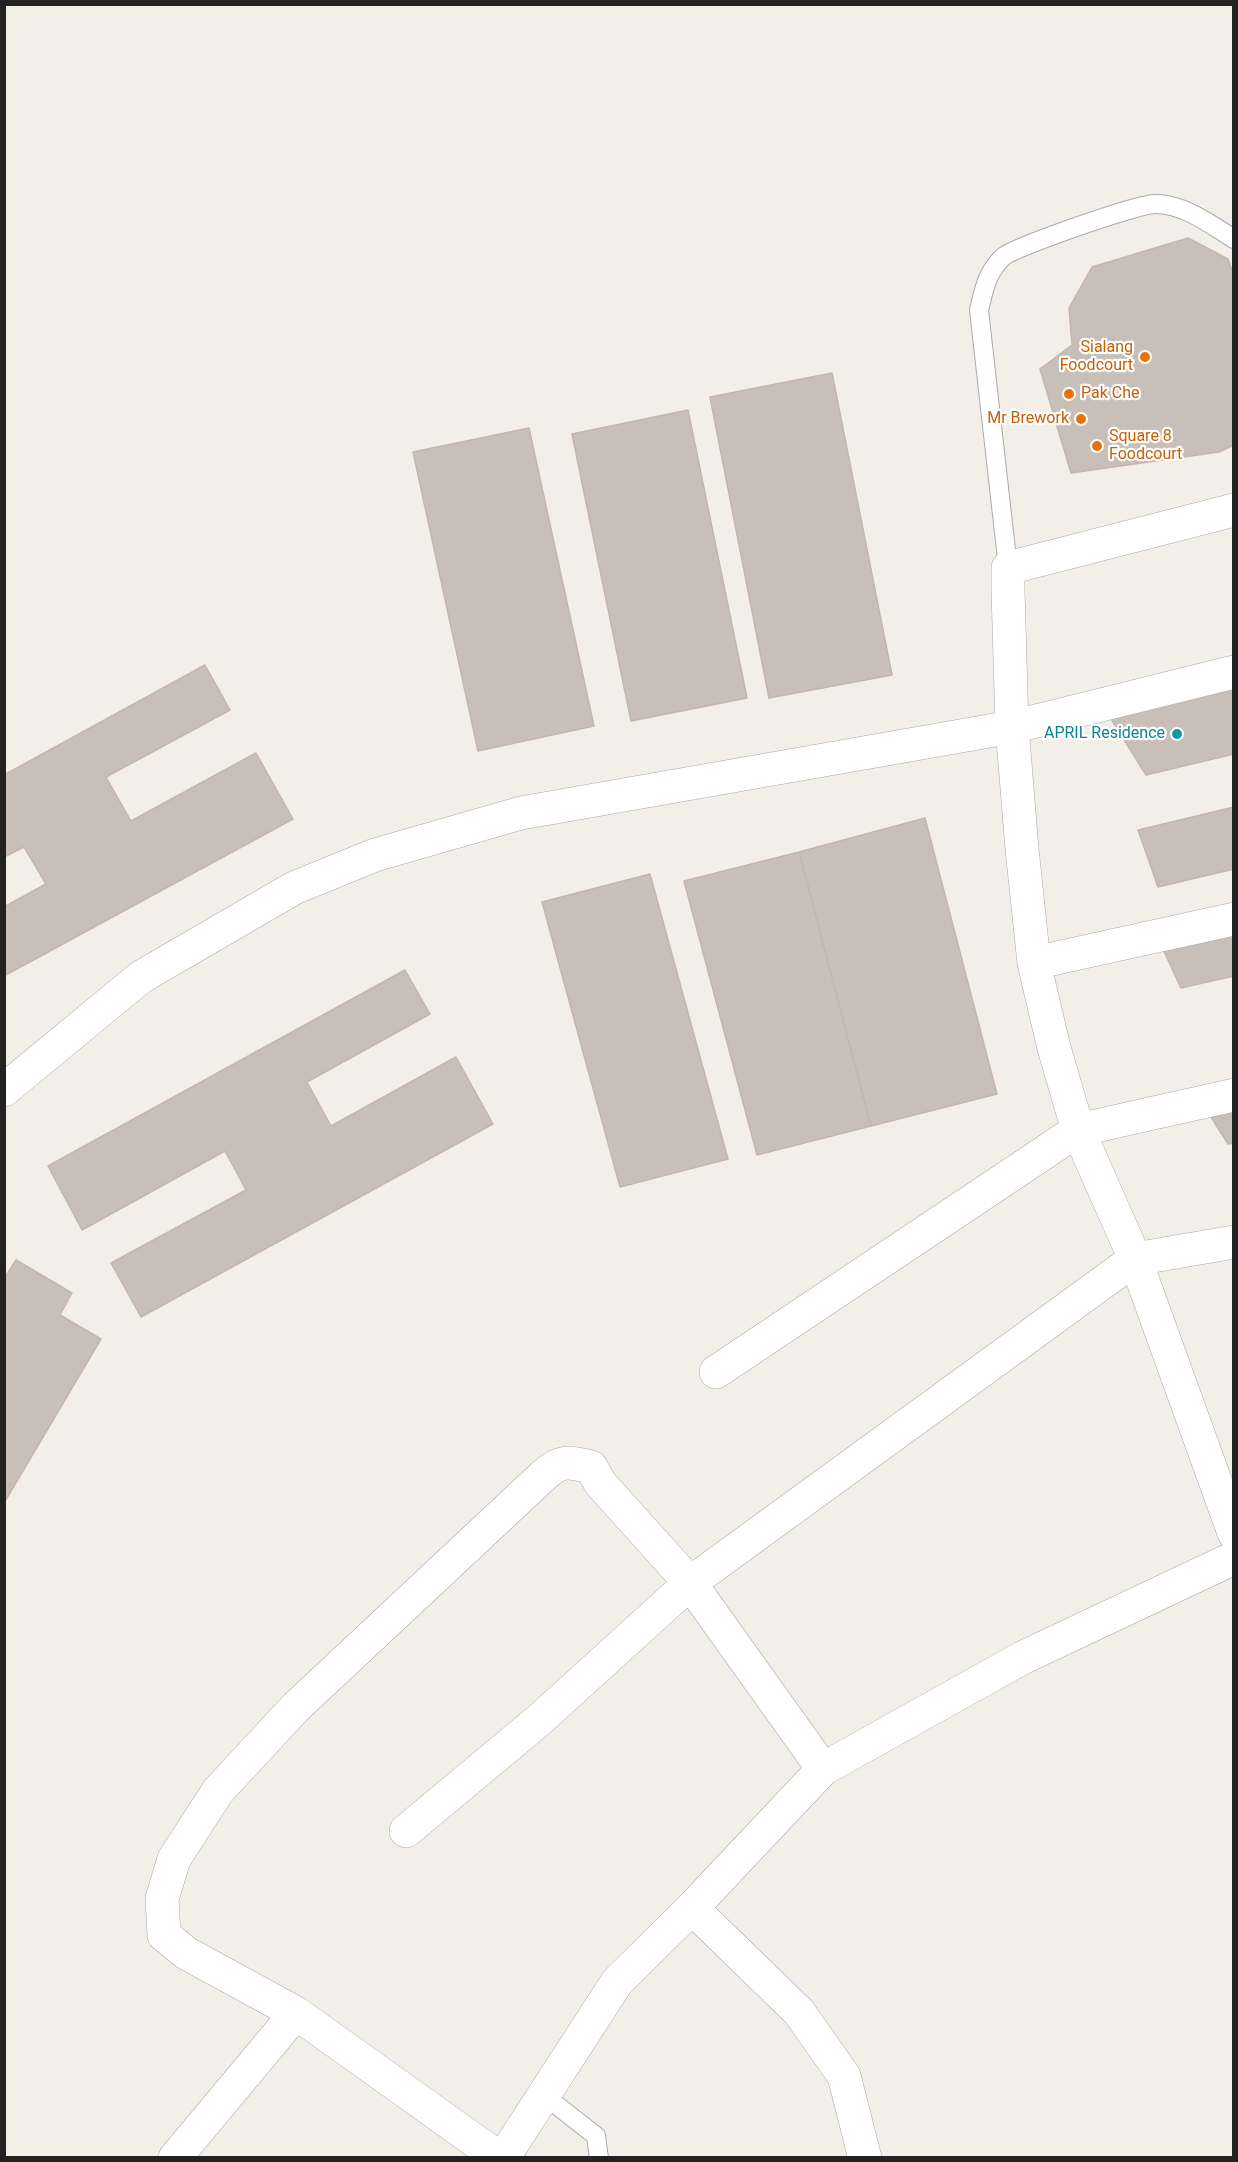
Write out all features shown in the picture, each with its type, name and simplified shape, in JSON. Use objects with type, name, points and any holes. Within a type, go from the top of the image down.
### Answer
[{"type":"street","points":[[1233,510],[1008,568],[1012,727],[1034,963],[1054,1048],[1078,1130],[1135,1259],[1233,1533]]},
{"type":"street","points":[[4,1090],[141,977],[294,888],[375,855],[520,813],[1012,727],[1233,672]]},
{"type":"street","points":[[1034,963],[1233,919]]},
{"type":"street","points":[[716,1372],[1078,1130],[1233,1095]]},
{"type":"street","points":[[406,1831],[538,1721],[690,1583],[1135,1259],[1233,1242]]},
{"type":"street","points":[[823,1770],[690,1583],[600,1483],[591,1467],[570,1462],[556,1464],[295,1708],[218,1791],[174,1859],[162,1899],[164,1935],[186,1953],[296,2013],[501,2157],[545,2096],[617,1982],[692,1908],[823,1770],[1022,1658],[1233,1558]]},
{"type":"street","points":[[692,1908],[799,2012],[844,2076],[865,2157]]},
{"type":"street","points":[[175,2157],[296,2013]]},
{"type":"lane","points":[[1008,568],[979,310],[986,277],[1005,255],[1110,214],[1155,204],[1195,214],[1233,239]]},
{"type":"lane","points":[[545,2096],[596,2136],[599,2157]]},
{"type":"building","name":"Sialang Foodcourt","points":[[1188,238],[1228,259],[1234,276],[1234,445],[1219,452],[1071,473],[1040,369],[1072,345],[1069,308],[1092,267]]},
{"type":"building","points":[[832,373],[892,675],[769,698],[710,397]]},
{"type":"building","points":[[688,410],[747,698],[631,721],[572,434]]},
{"type":"building","points":[[529,428],[594,726],[478,751],[413,452]]},
{"type":"building","points":[[205,665],[230,710],[106,777],[131,821],[256,753],[293,819],[4,976],[4,907],[46,884],[24,847],[4,857],[4,775]]},
{"type":"building","name":"APRIL Residence","points":[[1234,683],[1234,754],[1146,775],[1108,714]]},
{"type":"building","points":[[1234,807],[1234,869],[1158,887],[1138,830]]},
{"type":"building","points":[[925,818],[997,1094],[871,1126],[799,852]]},
{"type":"building","points":[[799,852],[871,1126],[757,1155],[684,881]]},
{"type":"building","points":[[650,874],[728,1159],[620,1187],[542,902]]},
{"type":"building","points":[[1234,926],[1234,976],[1181,988],[1160,943]]},
{"type":"building","points":[[405,970],[430,1014],[307,1082],[331,1126],[456,1057],[493,1124],[141,1317],[111,1263],[246,1190],[225,1151],[82,1230],[48,1166]]},
{"type":"building","points":[[1234,1103],[1234,1143],[1228,1144],[1206,1109]]},
{"type":"building","points":[[16,1260],[72,1293],[60,1315],[101,1339],[4,1503],[4,1279]]},
{"type":"place","name":"Sialang Foodcourt","points":[[1145,357]]},
{"type":"place","name":"Pak Che","points":[[1069,394]]},
{"type":"place","name":"Mr Brework","points":[[1081,419]]},
{"type":"place","name":"Square 8 Foodcourt","points":[[1097,446]]},
{"type":"place","name":"APRIL Residence","points":[[1177,734]]}]
